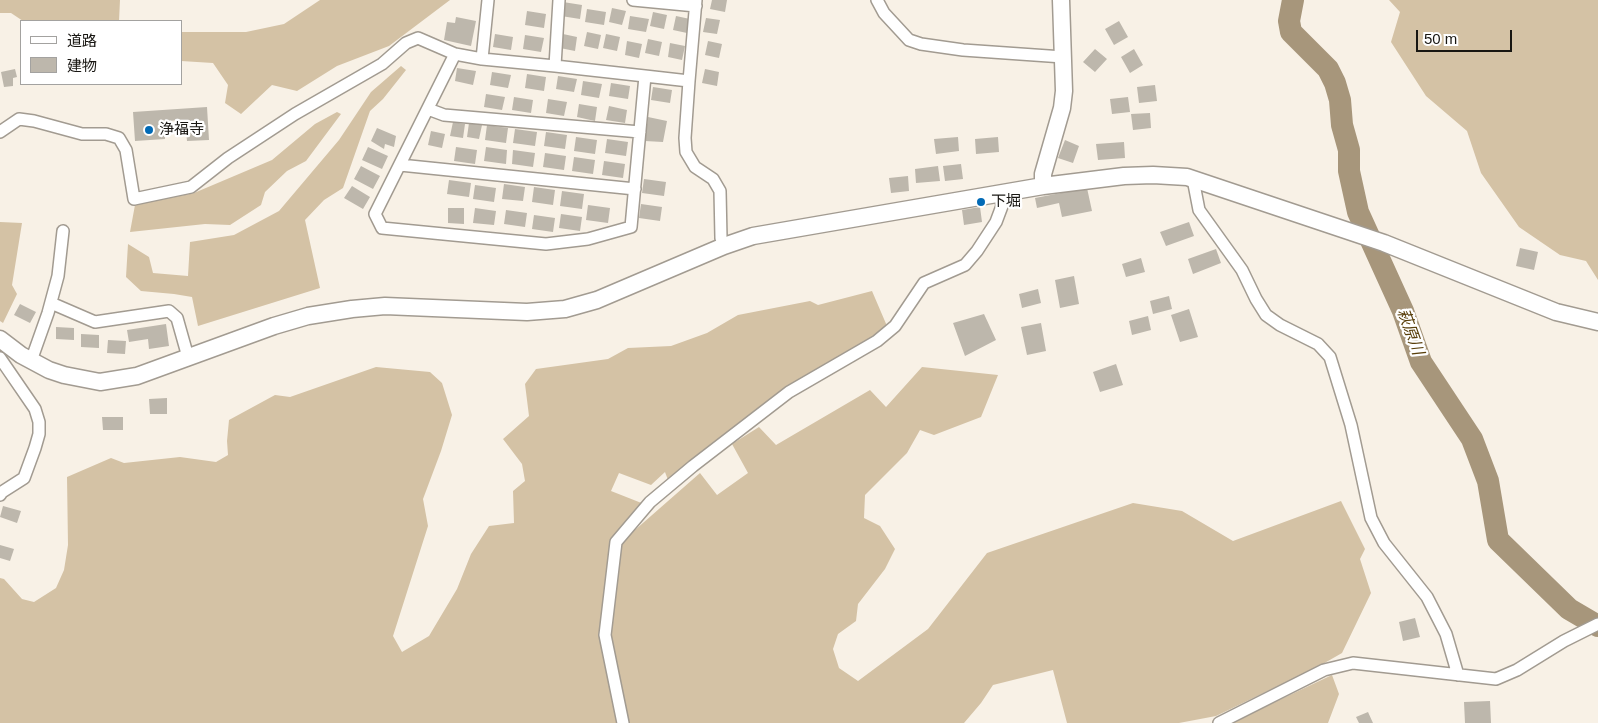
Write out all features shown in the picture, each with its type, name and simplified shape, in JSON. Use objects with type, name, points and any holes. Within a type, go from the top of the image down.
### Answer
[{"type":"street","points":[[482,59],[488,0]]},
{"type":"street","points":[[555,66],[559,0]]},
{"type":"street","points":[[633,0],[696,3],[685,138],[686,152],[695,167],[713,179],[720,191],[721,238],[724,246]]},
{"type":"street","points":[[877,0],[884,13],[909,40],[921,44],[962,50],[1063,57]]},
{"type":"street","points":[[1043,186],[1043,174],[1062,108],[1064,91],[1060,0]]},
{"type":"street","points":[[0,132],[19,119],[82,134],[106,134],[119,138],[126,150],[134,199],[191,187],[228,158],[295,114],[382,64],[406,43],[418,38],[455,54],[482,59],[689,81]]},
{"type":"street","points":[[455,54],[374,214],[382,228],[546,244],[588,239],[631,226],[645,76]]},
{"type":"street","points":[[428,110],[444,115],[640,132]]},
{"type":"street","points":[[400,165],[635,189]]},
{"type":"street","points":[[0,339],[31,361],[64,375],[100,382],[137,376],[274,326],[308,316],[352,309],[394,306],[527,312],[565,309],[597,300],[724,246],[753,236],[1043,186],[1124,176],[1153,175],[1187,177],[1384,243],[1556,312],[1598,322]]},
{"type":"street","points":[[1193,179],[1199,210],[1242,270],[1256,299],[1266,314],[1280,325],[1318,344],[1330,357],[1351,425],[1371,518],[1384,544],[1427,597],[1446,634],[1458,675]]},
{"type":"street","points":[[623,723],[604,635],[616,542],[650,502],[693,466],[789,392],[877,342],[896,326],[924,283],[965,265],[977,251],[996,222],[1002,206],[1000,194]]},
{"type":"street","points":[[31,361],[58,276],[63,231]]},
{"type":"street","points":[[50,303],[95,322],[168,312],[177,318],[188,358]]},
{"type":"street","points":[[0,358],[35,409],[39,422],[39,434],[24,478],[2,492],[0,496]]},
{"type":"street","points":[[1219,723],[1324,670],[1353,662],[1496,679],[1517,670],[1564,641],[1593,627]]},
{"type":"shaded area","points":[[0,0],[120,0],[119,20],[22,20],[11,13],[0,13]]},
{"type":"shaded area","points":[[320,0],[450,0],[389,46],[337,66],[297,91],[272,85],[241,114],[225,103],[228,85],[213,63],[182,61],[182,32],[246,32],[284,24]]},
{"type":"shaded area","points":[[1389,0],[1598,0],[1598,280],[1586,261],[1560,255],[1519,227],[1481,173],[1467,131],[1426,96],[1391,42],[1400,12]]},
{"type":"shaded area","points":[[401,66],[406,70],[383,99],[370,111],[343,188],[324,200],[305,220],[320,288],[198,326],[192,297],[141,291],[126,277],[128,244],[149,257],[153,273],[188,276],[190,242],[234,235],[279,211],[339,140],[371,92]]},
{"type":"shaded area","points":[[337,112],[341,114],[306,161],[287,171],[265,192],[261,205],[230,225],[205,224],[130,232],[135,205],[194,193],[272,160],[315,124]]},
{"type":"shaded area","points":[[0,222],[22,223],[12,285],[17,294],[3,323],[0,321]]},
{"type":"shaded area","points":[[872,291],[887,326],[869,341],[668,480],[665,472],[651,485],[619,473],[611,491],[644,504],[612,539],[599,635],[617,723],[0,723],[0,578],[4,579],[22,599],[34,602],[56,588],[64,570],[68,545],[67,477],[111,458],[124,463],[180,457],[216,462],[228,455],[229,420],[275,395],[290,397],[376,367],[430,372],[442,383],[452,415],[423,499],[428,526],[393,636],[402,652],[429,636],[457,589],[471,554],[489,526],[514,523],[513,491],[525,481],[522,464],[503,439],[529,416],[525,384],[536,369],[608,359],[628,348],[671,346],[707,333],[738,315],[810,301],[818,305]]},
{"type":"shaded area","points":[[922,367],[998,375],[981,417],[934,435],[920,430],[907,453],[865,495],[864,518],[880,526],[895,549],[885,569],[858,604],[856,621],[838,634],[833,649],[839,668],[858,681],[928,629],[987,553],[1133,503],[1182,511],[1233,541],[1341,501],[1365,549],[1360,559],[1371,593],[1342,653],[1216,716],[1179,723],[1067,723],[1053,670],[993,685],[964,723],[626,723],[608,634],[619,544],[700,473],[717,495],[748,473],[732,444],[759,427],[776,445],[870,390],[886,407]]},
{"type":"shaded area","points":[[1332,675],[1339,694],[1328,723],[1231,723]]},
{"type":"building","points":[[712,0],[727,0],[725,12],[710,9]]},
{"type":"building","points":[[563,2],[582,5],[580,19],[561,16]]},
{"type":"building","points":[[612,8],[626,11],[622,25],[609,22]]},
{"type":"building","points":[[587,9],[606,12],[604,25],[585,22]]},
{"type":"building","points":[[527,11],[546,14],[544,28],[525,25]]},
{"type":"building","points":[[653,12],[667,15],[664,29],[650,26]]},
{"type":"building","points":[[630,16],[649,19],[646,32],[628,29]]},
{"type":"building","points":[[676,16],[690,19],[687,33],[673,30]]},
{"type":"building","points":[[456,17],[476,21],[471,46],[444,40],[447,22],[455,23]]},
{"type":"building","points":[[706,18],[720,20],[717,34],[703,32]]},
{"type":"building","points":[[1119,21],[1128,37],[1114,45],[1105,29]]},
{"type":"building","points":[[587,32],[601,35],[598,49],[584,46]]},
{"type":"building","points":[[495,34],[513,37],[511,50],[493,47]]},
{"type":"building","points":[[563,34],[577,37],[575,51],[560,48]]},
{"type":"building","points":[[606,34],[620,37],[617,51],[603,48]]},
{"type":"building","points":[[525,35],[544,38],[541,52],[523,49]]},
{"type":"building","points":[[648,39],[662,42],[659,56],[645,53]]},
{"type":"building","points":[[627,41],[642,44],[639,58],[625,55]]},
{"type":"building","points":[[708,41],[722,44],[719,58],[705,55]]},
{"type":"building","points":[[670,43],[685,46],[682,60],[668,57]]},
{"type":"building","points":[[1095,49],[1107,59],[1095,72],[1083,62]]},
{"type":"building","points":[[1134,49],[1143,65],[1130,73],[1121,57]]},
{"type":"building","points":[[457,68],[476,71],[473,85],[455,81]]},
{"type":"building","points":[[15,69],[17,77],[13,78],[13,86],[4,87],[1,72]]},
{"type":"building","points":[[705,69],[719,72],[717,86],[702,83]]},
{"type":"building","points":[[492,72],[511,75],[508,88],[490,85]]},
{"type":"building","points":[[527,74],[546,77],[544,91],[525,88]]},
{"type":"building","points":[[558,76],[577,79],[574,92],[556,89]]},
{"type":"building","points":[[583,81],[602,84],[599,98],[581,95]]},
{"type":"building","points":[[611,83],[630,86],[628,99],[609,96]]},
{"type":"building","points":[[1155,85],[1157,101],[1139,103],[1137,87]]},
{"type":"building","points":[[653,87],[672,90],[670,103],[651,100]]},
{"type":"building","points":[[486,94],[505,97],[502,110],[484,107]]},
{"type":"building","points":[[514,97],[533,100],[531,113],[512,110]]},
{"type":"building","points":[[1128,97],[1130,112],[1112,114],[1110,99]]},
{"type":"building","points":[[548,99],[567,102],[564,116],[546,113]]},
{"type":"building","points":[[579,104],[597,107],[595,121],[577,117]]},
{"type":"building","points":[[609,106],[627,110],[625,123],[606,120]]},
{"type":"building","name":"浄福寺","points":[[207,107],[209,140],[187,141],[185,120],[164,121],[165,139],[135,141],[133,112]]},
{"type":"building","points":[[1150,113],[1151,128],[1133,130],[1131,114]]},
{"type":"building","points":[[648,117],[667,121],[663,142],[645,141]]},
{"type":"building","points":[[453,122],[465,124],[463,138],[450,136]]},
{"type":"building","points":[[469,123],[482,125],[479,139],[467,137]]},
{"type":"building","points":[[487,125],[508,128],[506,143],[485,140]]},
{"type":"building","points":[[377,128],[396,136],[394,147],[385,144],[384,149],[371,141]]},
{"type":"building","points":[[515,129],[537,132],[535,146],[513,143]]},
{"type":"building","points":[[431,131],[445,134],[442,148],[428,145]]},
{"type":"building","points":[[546,132],[567,135],[565,149],[544,146]]},
{"type":"building","points":[[576,137],[597,140],[595,154],[574,151]]},
{"type":"building","points":[[958,137],[959,151],[936,154],[934,139]]},
{"type":"building","points":[[998,137],[999,152],[976,154],[975,139]]},
{"type":"building","points":[[607,139],[628,142],[626,156],[605,153]]},
{"type":"building","points":[[1065,140],[1079,146],[1073,163],[1058,158]]},
{"type":"building","points":[[1124,142],[1125,158],[1098,160],[1096,144]]},
{"type":"building","points":[[368,147],[388,156],[382,169],[362,160]]},
{"type":"building","points":[[456,147],[477,150],[475,164],[454,161]]},
{"type":"building","points":[[486,147],[507,150],[506,164],[484,161]]},
{"type":"building","points":[[513,150],[535,153],[533,167],[512,164]]},
{"type":"building","points":[[545,153],[566,156],[564,170],[543,167]]},
{"type":"building","points":[[574,157],[595,160],[593,174],[572,171]]},
{"type":"building","points":[[604,161],[625,164],[623,178],[602,175]]},
{"type":"building","points":[[961,164],[963,179],[945,181],[943,166]]},
{"type":"building","points":[[361,166],[380,176],[373,189],[354,179]]},
{"type":"building","points":[[938,166],[940,181],[916,183],[915,169]]},
{"type":"building","points":[[908,176],[909,191],[891,193],[889,178]]},
{"type":"building","points":[[644,179],[666,182],[664,196],[642,193]]},
{"type":"building","points":[[449,180],[471,183],[469,197],[447,194]]},
{"type":"building","points":[[504,184],[525,187],[523,201],[502,199]]},
{"type":"building","points":[[475,185],[496,188],[494,202],[473,199]]},
{"type":"building","points":[[352,186],[370,197],[363,209],[344,198]]},
{"type":"building","points":[[534,187],[555,190],[553,205],[532,202]]},
{"type":"building","points":[[1087,188],[1092,211],[1062,217],[1059,203],[1037,208],[1035,198]]},
{"type":"building","points":[[562,191],[584,194],[582,209],[560,206]]},
{"type":"building","points":[[641,204],[662,207],[660,221],[639,218]]},
{"type":"building","points":[[588,205],[610,208],[608,223],[586,220]]},
{"type":"building","points":[[980,207],[982,222],[964,225],[962,210]]},
{"type":"building","points":[[448,208],[464,208],[464,224],[448,223]]},
{"type":"building","points":[[475,208],[496,211],[494,225],[473,223]]},
{"type":"building","points":[[506,210],[527,213],[525,227],[504,224]]},
{"type":"building","points":[[561,214],[582,217],[580,231],[559,228]]},
{"type":"building","points":[[534,215],[555,218],[553,232],[532,229]]},
{"type":"building","points":[[1189,222],[1194,236],[1166,246],[1160,232]]},
{"type":"building","points":[[1520,248],[1538,252],[1534,270],[1516,266]]},
{"type":"building","points":[[1216,249],[1221,263],[1193,274],[1188,259]]},
{"type":"building","points":[[1141,258],[1145,272],[1126,277],[1122,264]]},
{"type":"building","points":[[1074,276],[1079,304],[1060,308],[1055,280]]},
{"type":"building","points":[[1038,289],[1041,303],[1022,308],[1019,294]]},
{"type":"building","points":[[1169,296],[1172,309],[1153,314],[1150,301]]},
{"type":"building","points":[[20,304],[36,312],[30,323],[14,315]]},
{"type":"building","points":[[1189,309],[1198,337],[1180,342],[1171,315]]},
{"type":"building","points":[[984,314],[996,340],[965,356],[953,323]]},
{"type":"building","points":[[1148,316],[1151,330],[1132,335],[1129,321]]},
{"type":"building","points":[[1041,323],[1046,351],[1027,355],[1021,327]]},
{"type":"building","points":[[166,324],[169,346],[149,349],[148,339],[129,342],[127,330]]},
{"type":"building","points":[[56,327],[74,328],[74,340],[56,339]]},
{"type":"building","points":[[81,334],[99,335],[99,348],[81,347]]},
{"type":"building","points":[[108,340],[126,341],[125,354],[107,353]]},
{"type":"building","points":[[1116,364],[1123,385],[1100,392],[1093,372]]},
{"type":"building","points":[[167,398],[167,414],[150,414],[149,399]]},
{"type":"building","points":[[102,417],[123,417],[123,430],[103,430]]},
{"type":"building","points":[[3,506],[21,511],[17,523],[0,517]]},
{"type":"building","points":[[0,545],[14,549],[10,561],[0,558]]},
{"type":"building","points":[[1415,618],[1420,637],[1403,641],[1399,622]]},
{"type":"building","points":[[1490,701],[1491,723],[1465,723],[1464,702]]},
{"type":"building","points":[[1368,712],[1373,723],[1359,723],[1356,717]]},
{"type":"waterway","name":"萩原川","points":[[1293,0],[1289,21],[1291,32],[1328,69],[1335,83],[1340,100],[1342,125],[1349,150],[1349,171],[1358,212],[1403,311],[1421,362],[1472,439],[1488,481],[1498,540],[1569,609],[1598,626]]},
{"type":"place","name":"浄福寺","points":[[149,130]]},
{"type":"place","name":"下堀","points":[[981,202]]}]
